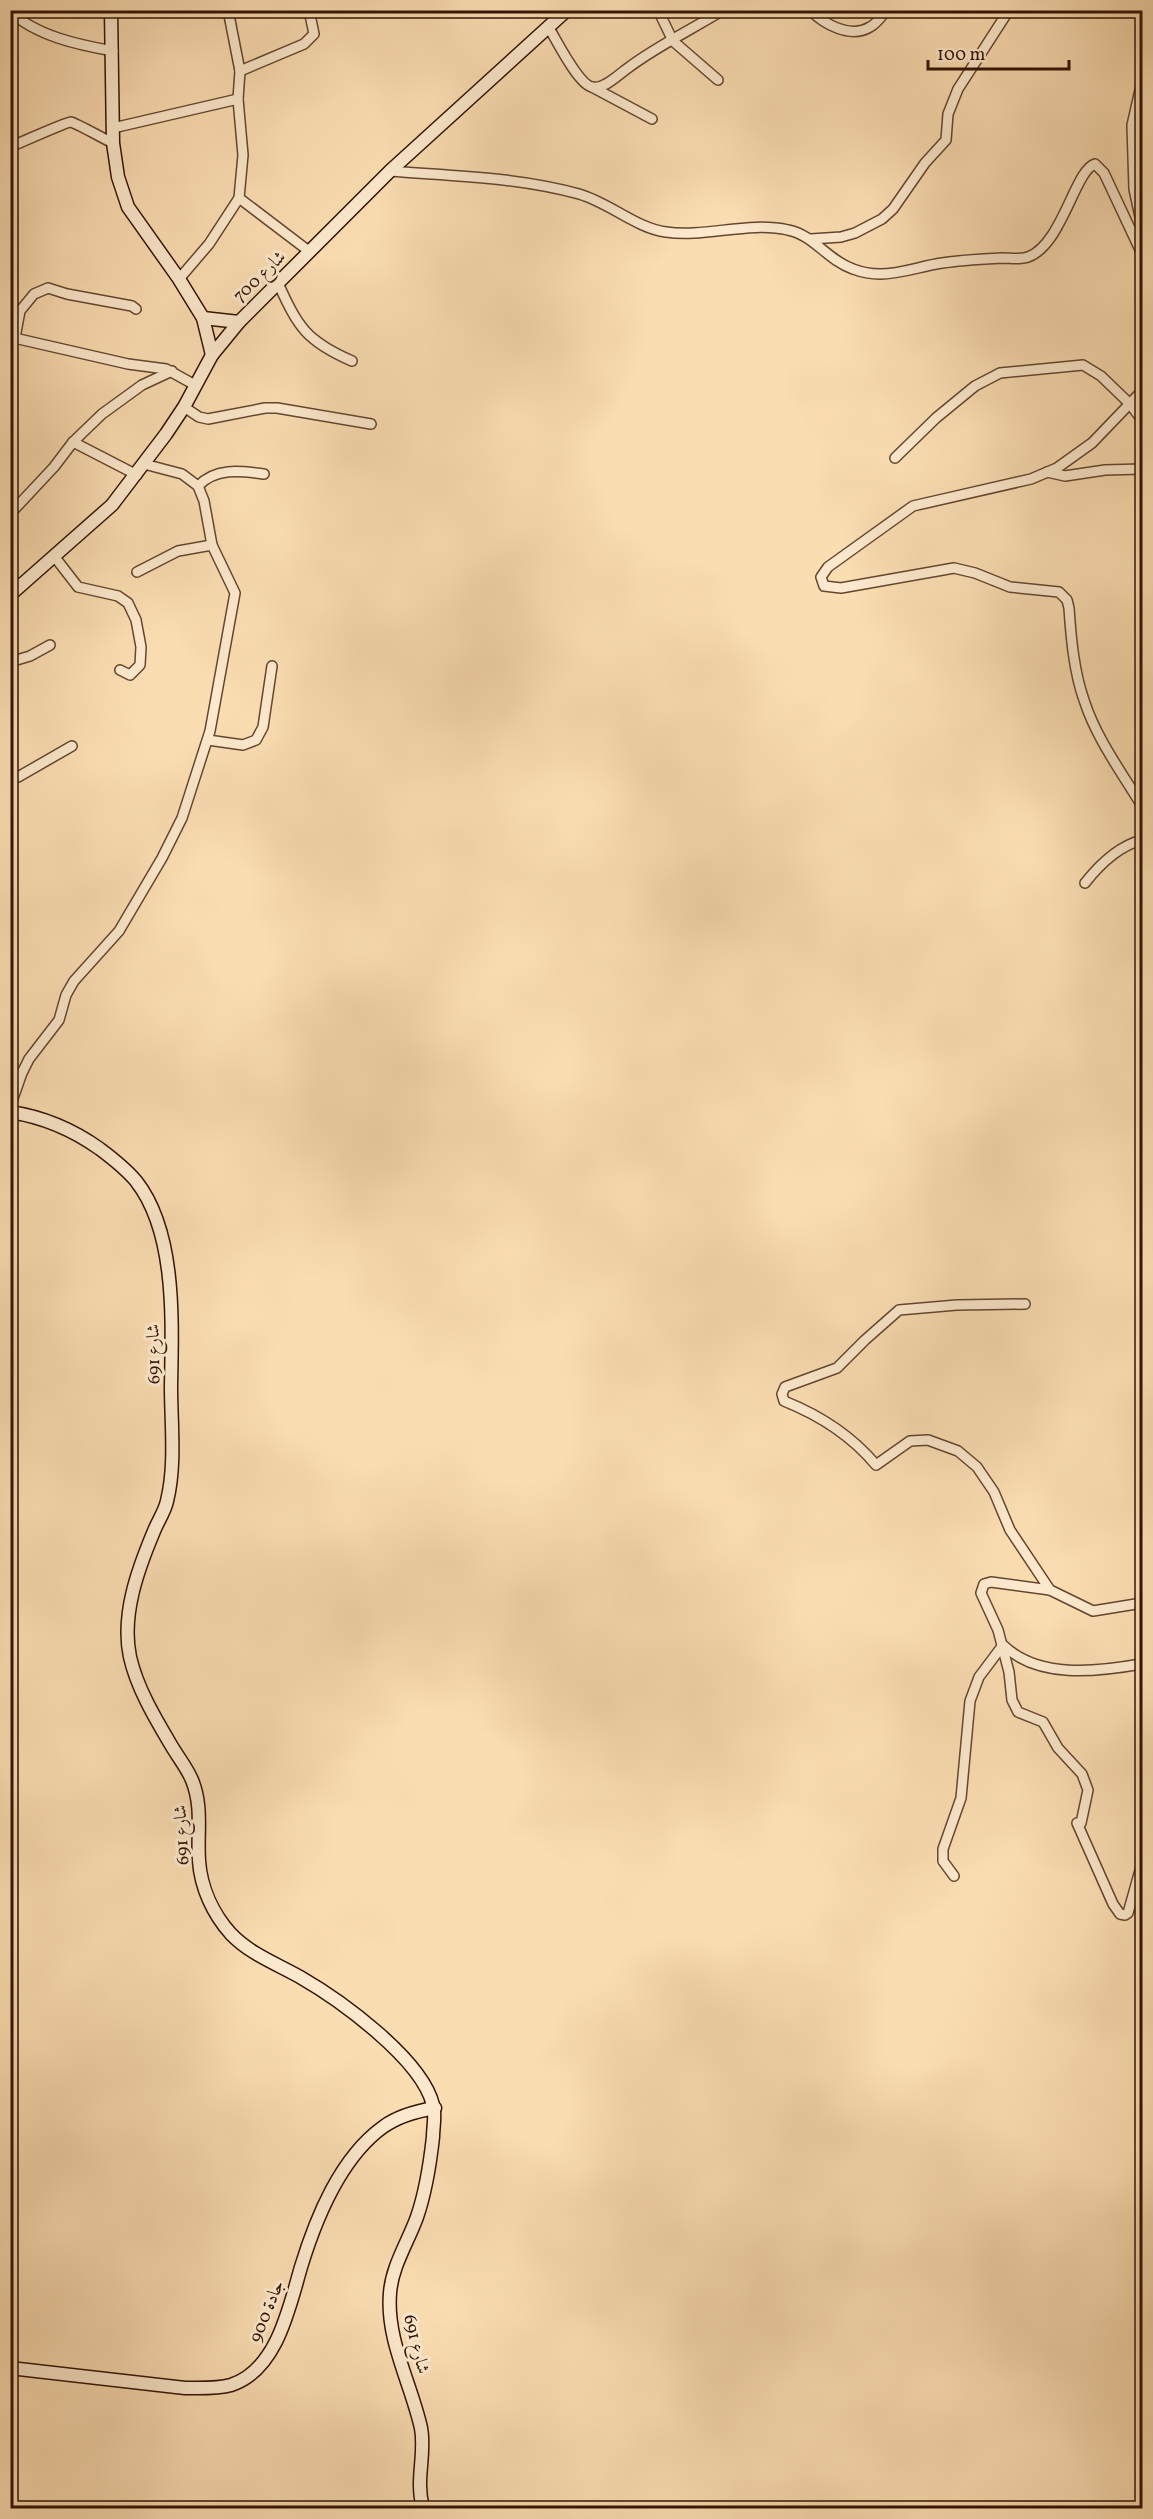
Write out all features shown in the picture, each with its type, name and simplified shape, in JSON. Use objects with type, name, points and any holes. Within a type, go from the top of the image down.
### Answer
[{"type":"main road","points":[[111,10],[113,143],[118,177],[128,207],[179,279],[203,318],[212,355]]},
{"type":"main road","name":"شارع 700","points":[[10,595],[112,505],[141,469],[184,407],[212,355],[238,322],[390,171],[567,10]]},
{"type":"main road","points":[[203,318],[238,322]]},
{"type":"main road","name":"شارع 691","points":[[10,1109],[62,1126],[114,1160],[136,1181],[146,1197],[157,1218],[165,1247],[172,1346],[171,1463],[167,1502],[137,1575],[127,1624],[130,1657],[141,1690],[159,1725],[191,1777],[196,1794],[201,1873],[213,1910],[243,1945],[306,1980],[343,2006],[408,2060],[426,2085],[435,2108],[428,2178],[417,2216],[393,2275],[390,2295],[393,2337],[422,2431],[418,2474],[423,2508]]},
{"type":"main road","name":"جادة 900","points":[[10,2368],[185,2388],[214,2388],[232,2385],[264,2361],[276,2340],[292,2303],[315,2228],[344,2168],[384,2127],[414,2112],[435,2108]]},
{"type":"street","points":[[179,279],[209,244],[239,198],[243,155],[238,99],[240,71],[228,10]]},
{"type":"street","points":[[240,71],[304,44],[314,34],[309,10]]},
{"type":"street","points":[[658,10],[674,41],[717,80]]},
{"type":"street","points":[[592,87],[612,80],[646,56],[723,10]]},
{"type":"street","points":[[810,10],[832,26],[854,32],[869,28],[886,10]]},
{"type":"street","points":[[811,239],[841,237],[855,233],[882,219],[893,209],[925,163],[946,140],[948,114],[958,89],[1009,10]]},
{"type":"street","points":[[10,11],[24,21],[62,38],[84,46],[113,51]]},
{"type":"street","points":[[549,28],[581,80],[652,119]]},
{"type":"street","points":[[1143,81],[1132,124],[1134,189],[1143,226]]},
{"type":"street","points":[[113,128],[238,99]]},
{"type":"street","points":[[10,147],[38,137],[65,122],[78,124],[90,133],[113,143]]},
{"type":"street","points":[[390,171],[474,176],[552,187],[602,202],[651,230],[667,233],[682,234],[728,228],[779,228],[800,233],[811,239],[830,258],[854,270],[867,273],[894,272],[942,263],[1003,258],[1016,260],[1029,257],[1041,249],[1049,239],[1071,202],[1088,166],[1095,164],[1104,173],[1143,254]]},
{"type":"street","points":[[239,198],[310,252]]},
{"type":"street","points":[[278,283],[295,321],[328,350],[352,361]]},
{"type":"street","points":[[136,309],[132,306],[67,294],[48,288],[34,294],[20,311],[13,338],[128,364],[172,371],[195,386]]},
{"type":"street","points":[[895,458],[936,418],[975,386],[1000,373],[1083,365],[1101,376],[1143,420]]},
{"type":"street","points":[[10,514],[54,467],[73,442],[102,414],[126,396],[172,371]]},
{"type":"street","points":[[1143,391],[1092,443],[1077,455],[1031,479],[913,506],[828,567],[821,578],[824,586],[842,588],[954,568],[975,573],[1010,587],[1059,592],[1067,600],[1069,608],[1076,665],[1084,701],[1106,746],[1143,807]]},
{"type":"street","points":[[184,407],[199,417],[208,418],[277,408],[371,424]]},
{"type":"street","points":[[10,1109],[29,1059],[59,1020],[66,995],[74,981],[119,931],[162,858],[182,818],[208,740],[235,601],[235,593],[212,545],[204,501],[198,486],[182,474],[141,469],[73,442]]},
{"type":"street","points":[[1047,472],[1065,476],[1105,470],[1143,469]]},
{"type":"street","points":[[198,486],[205,479],[221,472],[264,474]]},
{"type":"street","points":[[137,572],[178,550],[212,545]]},
{"type":"street","points":[[54,556],[78,587],[118,596],[128,603],[139,632],[141,659],[136,671],[130,675],[120,670]]},
{"type":"street","points":[[10,662],[30,656],[50,645]]},
{"type":"street","points":[[208,740],[243,745],[256,740],[263,727],[272,666]]},
{"type":"street","points":[[10,778],[18,777],[72,746]]},
{"type":"street","points":[[1085,883],[1102,863],[1128,845],[1143,840]]},
{"type":"street","points":[[1025,1305],[957,1305],[899,1310],[837,1368],[785,1387],[782,1394],[784,1401],[809,1412],[830,1425],[862,1449],[876,1465],[910,1441],[928,1440],[958,1451],[977,1467],[994,1492],[1010,1530],[1050,1590]]},
{"type":"street","points":[[1143,1603],[1093,1611],[1050,1590],[1008,1583],[984,1584],[981,1593],[1003,1645],[1015,1708],[1018,1712],[1043,1722],[1058,1748],[1082,1774],[1087,1783],[1087,1797],[1081,1823],[1077,1823],[1113,1904],[1120,1914],[1125,1915],[1128,1912],[1143,1863]]},
{"type":"street","points":[[1003,1645],[1014,1656],[1023,1660],[1064,1670],[1102,1671],[1141,1664]]},
{"type":"street","points":[[954,1876],[943,1861],[943,1849],[962,1798],[970,1701],[980,1677],[1003,1645]]}]
